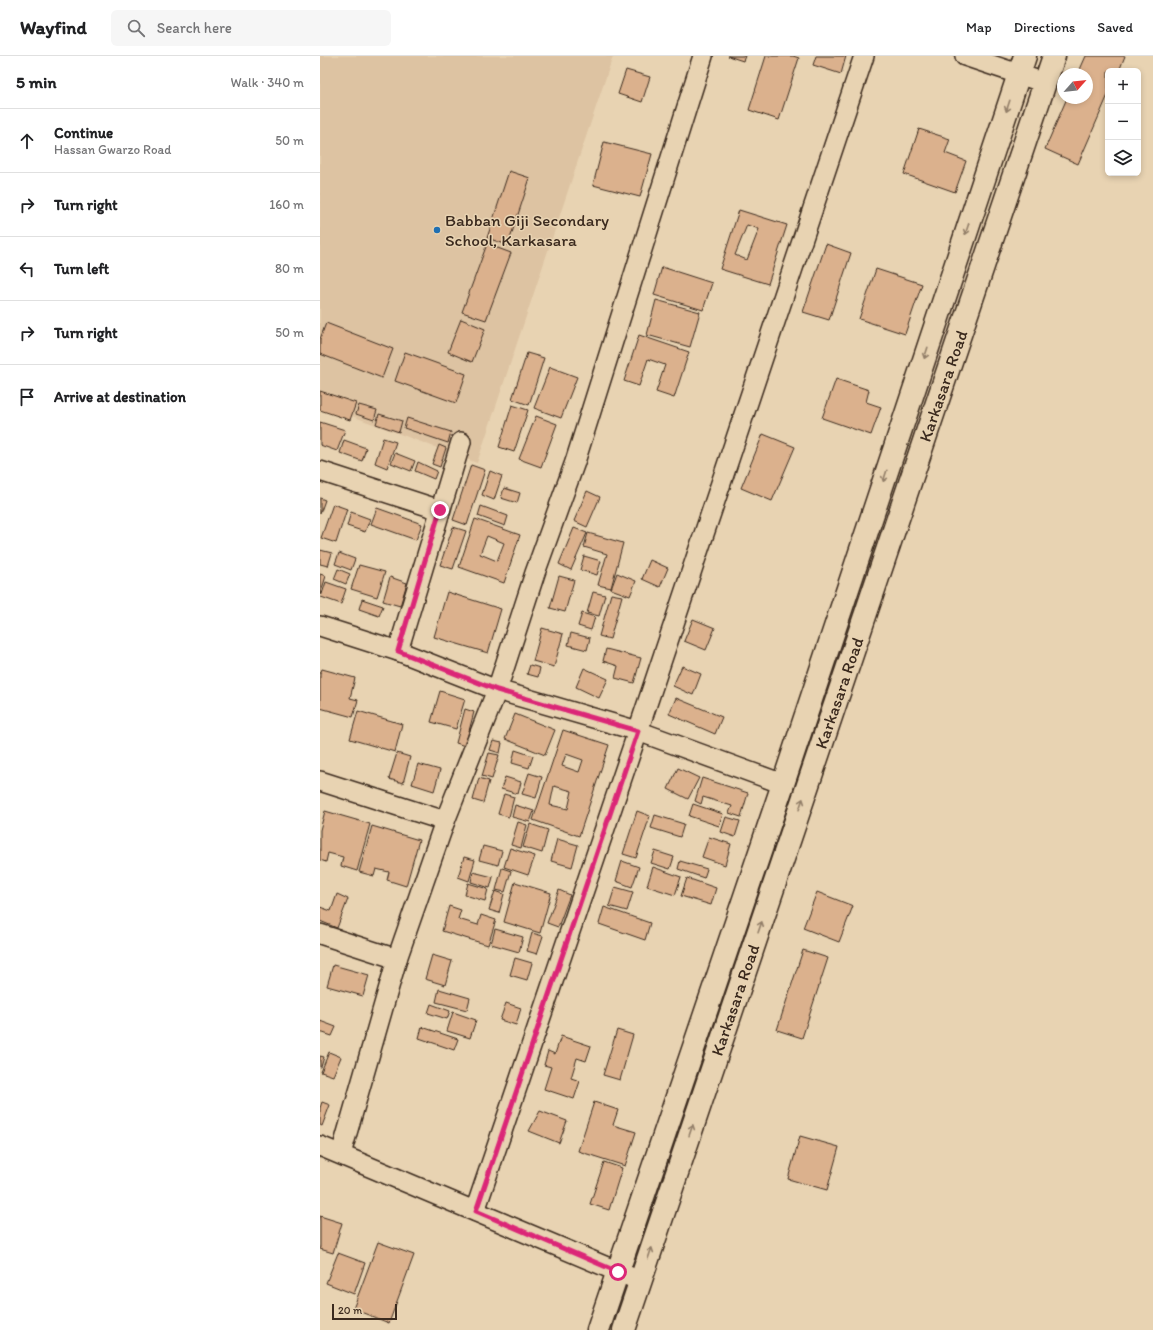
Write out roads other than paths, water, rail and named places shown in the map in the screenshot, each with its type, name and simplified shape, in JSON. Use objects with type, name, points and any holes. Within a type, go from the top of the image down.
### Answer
[{"type":"main road","name":"Karkasara Road","points":[[624,1330],[1054,56]]},
{"type":"main road","name":"Karkasara Road","points":[[598,1330],[1022,64]]},
{"type":"street","points":[[341,1154],[397,959],[445,821],[497,690],[535,573],[575,462],[703,56]]},
{"type":"street","points":[[476,1211],[864,56]]},
{"type":"street","points":[[965,56],[1022,64],[1045,83]]},
{"type":"street","points":[[398,651],[461,442]]},
{"type":"street","points":[[320,471],[440,510]]},
{"type":"street","points":[[320,626],[398,651],[497,690],[638,731],[782,784]]},
{"type":"street","points":[[320,781],[445,821]]},
{"type":"street","points":[[320,934],[397,959]]},
{"type":"street","points":[[320,1146],[640,1281]]},
{"type":"place","name":"Babban Giji Secondary School, Karkasara","points":[[437,230]]}]
